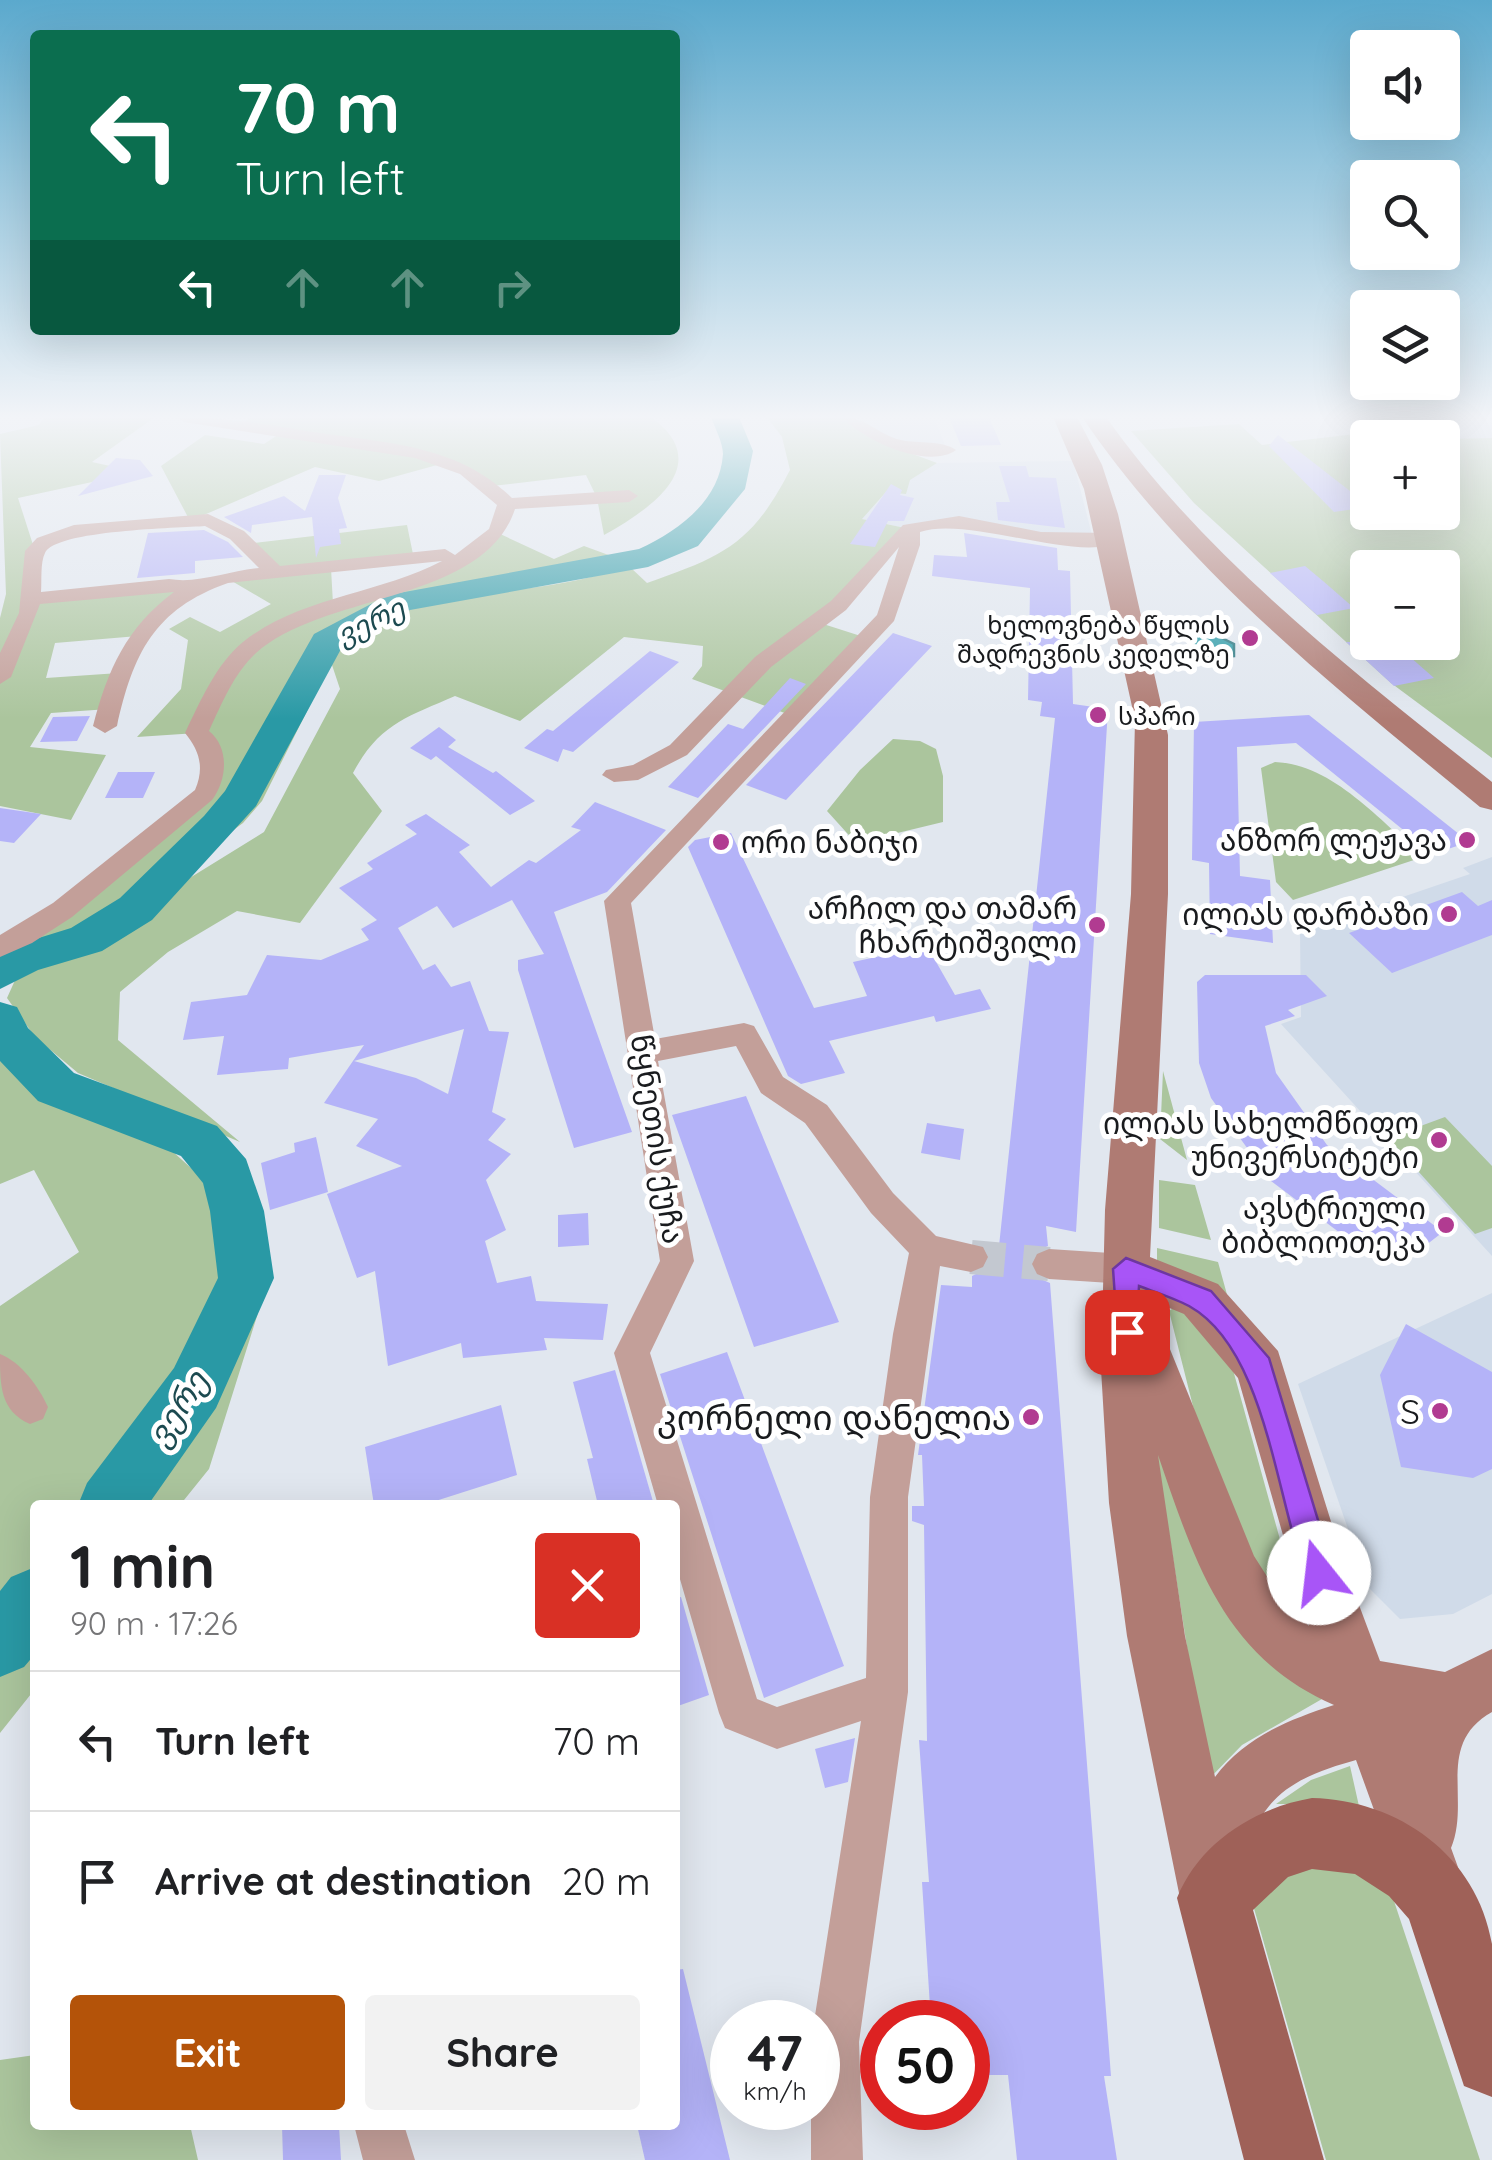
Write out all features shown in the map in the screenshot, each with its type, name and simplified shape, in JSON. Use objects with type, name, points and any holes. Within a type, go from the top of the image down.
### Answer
[{"type":"main road","points":[[1106,518],[1126,632],[1152,731],[1145,996],[1130,1152],[1126,1369],[1133,1452],[1153,1611],[1177,1749],[1284,2160]]},
{"type":"main road","points":[[1177,518],[1370,702],[1492,799]]},
{"type":"main road","points":[[1127,1282],[1202,1299],[1260,1367],[1319,1573],[1492,2058]]},
{"type":"main road","points":[[1127,1282],[1218,1551],[1239,1593],[1260,1620],[1290,1647],[1368,1706]]},
{"type":"main road","points":[[1319,1573],[1356,1636],[1376,1659],[1421,1693],[1472,1691]]},
{"type":"main road","points":[[1214,1898],[1233,1805],[1256,1776],[1368,1706],[1472,1691]]},
{"type":"main road","points":[[1433,1886],[1422,1787],[1428,1745],[1472,1691]]},
{"type":"main road","points":[[1214,1898],[1270,1846],[1295,1836],[1322,1832],[1375,1845],[1433,1886]]},
{"type":"street","points":[[0,948],[24,938],[92,890],[122,858],[208,790],[212,770],[209,743],[197,733],[216,691],[251,647],[300,616],[446,570],[480,550],[498,533],[503,518]]},
{"type":"street","points":[[0,677],[32,599],[35,551],[44,542],[74,531],[208,520],[237,534],[276,573]]},
{"type":"street","points":[[614,775],[640,772],[659,762],[702,728],[760,664],[846,599],[891,542],[910,530],[944,520],[1039,538],[1112,539]]},
{"type":"street","name":"წყნეთის ქუჩა","points":[[676,1500],[632,1353],[677,1260],[646,1052],[617,902],[887,617],[910,545],[910,530]]},
{"type":"street","points":[[105,726],[127,647],[166,606],[191,589],[225,577],[480,550]]},
{"type":"street","points":[[32,599],[169,585],[191,589]]},
{"type":"street","points":[[646,1052],[744,1034],[772,1086],[816,1114],[882,1204],[926,1249],[971,1258]]},
{"type":"street","points":[[837,2160],[834,2042],[888,1692],[889,1497],[926,1249]]},
{"type":"street","points":[[1049,1264],[1127,1282]]},
{"type":"street","points":[[0,1370],[30,1407]]},
{"type":"street","name":"წყნეთის ქუჩა","points":[[680,1513],[740,1713],[776,1728],[888,1692]]},
{"type":"street","points":[[380,2130],[389,2160]]},
{"type":"shaded area","points":[[1088,518],[1093,539],[1039,538],[944,520],[910,529],[861,519]]},
{"type":"shaded area","name":"ილიას სახელმწიფო უნივერსიტეტი","points":[[1492,857],[1492,1256],[1281,1024],[1301,1017],[1300,932],[1470,874],[1463,868]]},
{"type":"shaded area","points":[[1492,1293],[1492,1594],[1453,1614],[1400,1619],[1368,1587],[1298,1384]]},
{"type":"green space","points":[[3,518],[24,518],[35,551],[32,598],[191,589],[138,636],[55,643],[46,678],[119,673],[109,709],[51,713],[30,747],[106,755],[71,820],[0,806],[0,618],[6,594]]},
{"type":"green space","points":[[601,518],[632,518],[604,535]]},
{"type":"green space","points":[[760,518],[863,518],[910,529],[817,622],[867,638],[793,716],[692,679],[702,666],[703,646],[624,637],[520,721],[455,696],[396,724],[363,756],[353,773],[382,811],[300,923],[237,911],[168,952],[120,992],[118,1040],[240,1142],[78,1073],[35,1037],[7,998],[21,967],[97,944],[132,923],[188,879],[264,832],[340,689],[329,656],[350,637],[397,613],[448,599],[555,584],[630,567],[647,583],[716,555]]},
{"type":"green space","points":[[1210,518],[1350,518],[1350,530],[1460,530],[1460,518],[1492,518],[1492,758],[1366,660],[1460,660],[1460,550],[1350,550],[1350,646]]},
{"type":"green space","points":[[407,525],[414,559],[331,568],[333,604],[446,570],[498,533],[554,559],[584,546],[614,557],[541,574],[403,596],[318,640],[303,666],[308,681],[308,709],[262,801],[243,823],[160,873],[84,932],[18,950],[0,961],[0,947],[207,790],[197,733],[137,737],[181,689],[188,640],[169,629],[190,617],[220,632],[271,604],[225,577],[275,572],[246,544]]},
{"type":"green space","points":[[893,739],[920,741],[936,749],[943,776],[943,822],[856,843],[827,811],[860,770]]},
{"type":"green space","points":[[1275,762],[1296,765],[1336,784],[1423,857],[1293,900],[1276,882],[1261,768]]},
{"type":"green space","points":[[0,1050],[44,1101],[171,1150],[212,1187],[231,1287],[177,1384],[86,1500],[30,1500],[30,1571],[0,1609],[0,1306],[79,1252],[34,1170],[0,1184]]},
{"type":"green space","points":[[1163,1071],[1187,1160],[1160,1139]]},
{"type":"green space","points":[[1445,1117],[1492,1166],[1492,1228],[1475,1234],[1388,1138]]},
{"type":"green space","points":[[1159,1180],[1195,1185],[1211,1240],[1159,1228]]},
{"type":"green space","points":[[1157,1248],[1218,1262],[1231,1309],[1157,1264]]},
{"type":"green space","points":[[1176,1306],[1185,1307],[1230,1359],[1307,1637],[1225,1533],[1169,1311]]},
{"type":"green space","points":[[258,1313],[209,1469],[184,1500],[129,1500],[199,1409]]},
{"type":"green space","points":[[1141,1356],[1278,1658],[1322,1699],[1242,1745],[1208,1780]]},
{"type":"green space","points":[[30,1626],[30,1695],[0,1733],[0,1665]]},
{"type":"green space","points":[[1350,1766],[1363,1824],[1312,1804],[1276,1804],[1311,1780]]},
{"type":"green space","points":[[1328,1863],[1363,1876],[1392,1895],[1480,2160],[1326,2160],[1253,1905],[1289,1866]]},
{"type":"green space","points":[[30,2056],[30,2130],[191,2130],[198,2160],[0,2160],[0,2060]]},
{"type":"water","points":[[1216,635],[1234,644],[1234,656],[1205,658],[1190,647],[1196,636]]},
{"type":"building","points":[[225,518],[306,518],[252,525],[251,533]]},
{"type":"building","points":[[312,518],[344,518],[347,528],[339,529],[341,544],[320,547],[316,558]]},
{"type":"building","points":[[868,518],[905,518],[888,521],[875,547],[850,544]]},
{"type":"building","points":[[1063,518],[1065,528],[998,520]]},
{"type":"building","points":[[204,530],[228,542],[243,557],[195,561],[195,573],[137,578],[148,533]]},
{"type":"building","points":[[964,533],[1057,548],[1058,570],[1070,571],[1073,704],[1108,709],[1076,1232],[1046,1226],[1048,1246],[1034,1252],[1029,1266],[1036,1277],[1050,1283],[1111,2076],[1104,2076],[1117,2160],[1017,2160],[1008,2075],[990,2075],[990,2000],[930,2000],[922,1882],[929,1882],[919,1740],[927,1741],[924,1525],[912,1521],[912,1506],[924,1506],[922,1455],[918,1455],[941,1285],[972,1287],[972,1276],[984,1270],[991,1259],[986,1245],[999,1246],[1055,718],[1040,716],[1042,702],[1028,700],[1030,588],[932,576],[934,555],[967,557]]},
{"type":"building","points":[[1305,566],[1350,605],[1350,609],[1317,615],[1270,573]]},
{"type":"building","points":[[893,633],[932,646],[786,800],[746,785]]},
{"type":"building","points":[[650,651],[679,662],[573,752],[563,749],[558,762],[524,748],[547,729],[553,731]]},
{"type":"building","points":[[1366,660],[1414,660],[1434,678],[1394,686]]},
{"type":"building","points":[[790,678],[806,684],[698,798],[668,787],[728,724],[743,729]]},
{"type":"building","points":[[1309,715],[1469,842],[1433,854],[1296,743],[1237,747],[1240,876],[1270,880],[1273,943],[1210,934],[1209,863],[1192,860],[1194,722]]},
{"type":"building","points":[[90,716],[77,741],[40,742],[53,717]]},
{"type":"building","points":[[439,727],[456,740],[448,747],[493,773],[496,771],[535,801],[510,815],[436,756],[431,760],[410,748]]},
{"type":"building","points":[[118,772],[155,772],[143,798],[105,798]]},
{"type":"building","points":[[595,802],[666,830],[607,892],[554,912],[632,1132],[574,1148],[518,970],[518,960],[544,954],[512,900],[453,928],[437,906],[398,928],[423,970],[435,964],[451,987],[470,981],[489,1031],[509,1032],[492,1112],[506,1119],[488,1140],[511,1154],[486,1180],[506,1230],[485,1241],[497,1283],[531,1276],[536,1301],[608,1304],[603,1340],[544,1338],[547,1350],[463,1358],[461,1343],[388,1366],[375,1271],[357,1278],[327,1194],[402,1166],[356,1146],[378,1119],[324,1103],[364,1045],[289,1058],[288,1069],[217,1075],[224,1036],[183,1040],[191,1002],[247,995],[267,955],[321,960],[369,940],[361,929],[377,920],[339,888],[373,869],[367,863],[417,834],[405,825],[426,814],[470,845],[459,852],[491,887],[529,860],[536,863],[581,830],[571,827]],"holes":[[[464,1029],[448,1094],[416,1078],[354,1061]]]},
{"type":"building","points":[[0,808],[41,814],[14,843],[0,841]]},
{"type":"building","points":[[731,833],[814,1008],[867,996],[853,962],[927,946],[955,995],[980,989],[991,1009],[936,1022],[934,1016],[829,1041],[845,1073],[801,1084],[788,1076],[688,847],[695,840]]},
{"type":"building","points":[[1462,892],[1478,906],[1492,900],[1492,935],[1392,973],[1349,933]]},
{"type":"building","points":[[1205,975],[1306,975],[1327,996],[1288,1010],[1295,1016],[1265,1026],[1276,1073],[1327,1145],[1443,1232],[1417,1252],[1402,1258],[1383,1257],[1356,1245],[1271,1181],[1211,1098],[1199,1063],[1197,982]]},
{"type":"building","points":[[746,1096],[839,1322],[754,1347],[672,1115]]},
{"type":"building","points":[[927,1123],[964,1129],[960,1160],[921,1153]]},
{"type":"building","points":[[316,1137],[328,1192],[270,1210],[261,1163],[295,1152],[294,1143]]},
{"type":"building","points":[[588,1213],[589,1245],[558,1247],[558,1215]]},
{"type":"building","name":"S","points":[[1406,1324],[1492,1372],[1492,1469],[1473,1478],[1401,1467],[1380,1375]]},
{"type":"building","points":[[727,1352],[844,1666],[764,1698],[660,1374]]},
{"type":"building","points":[[615,1370],[653,1500],[597,1500],[587,1459],[593,1458],[573,1382]]},
{"type":"building","points":[[501,1405],[517,1475],[439,1500],[373,1500],[365,1447]]},
{"type":"building","points":[[680,1597],[709,1695],[680,1705]]},
{"type":"building","points":[[855,1738],[848,1782],[825,1788],[815,1749]]},
{"type":"building","points":[[683,1969],[710,2079],[710,2130],[723,2130],[730,2160],[645,2160],[638,2130],[680,2130]]},
{"type":"building","points":[[282,2130],[339,2130],[341,2160],[283,2160]]},
{"type":"waterway","name":"ვერე","points":[[0,972],[22,958],[86,940],[136,909],[219,826],[242,797],[327,642],[400,602],[648,557],[687,539],[705,518]]},
{"type":"waterway","name":"ვერე","points":[[0,1020],[8,1039],[56,1087],[199,1141],[227,1174],[237,1211],[246,1278],[195,1388],[114,1500]]},
{"type":"waterway","name":"ვერე","points":[[0,1643],[30,1607]]},
{"type":"tunnel","points":[[971,1257],[1049,1264]]},
{"type":"place","name":"ხელოვნება წყლის შადრევნის კედელზე","points":[[1250,638]]},
{"type":"place","name":"სპარი","points":[[1098,715]]},
{"type":"place","name":"ანზორ ლეჟავა","points":[[1467,840]]},
{"type":"place","name":"ორი ნაბიჯი","points":[[721,842]]},
{"type":"place","name":"ილიას დარბაზი","points":[[1449,914]]},
{"type":"place","name":"არჩილ და თამარ ჩხარტიშვილი","points":[[1097,925]]},
{"type":"place","name":"ილიას სახელმწიფო უნივერსიტეტი","points":[[1439,1140]]},
{"type":"place","name":"ავსტრიული ბიბლიოთეკა","points":[[1446,1225]]},
{"type":"place","name":"S","points":[[1440,1411]]},
{"type":"place","name":"კორნელი დანელია","points":[[1031,1417]]},
{"type":"route","points":[[1127,1332],[1126,1269],[1202,1299],[1234,1332],[1260,1367],[1319,1573]]}]
